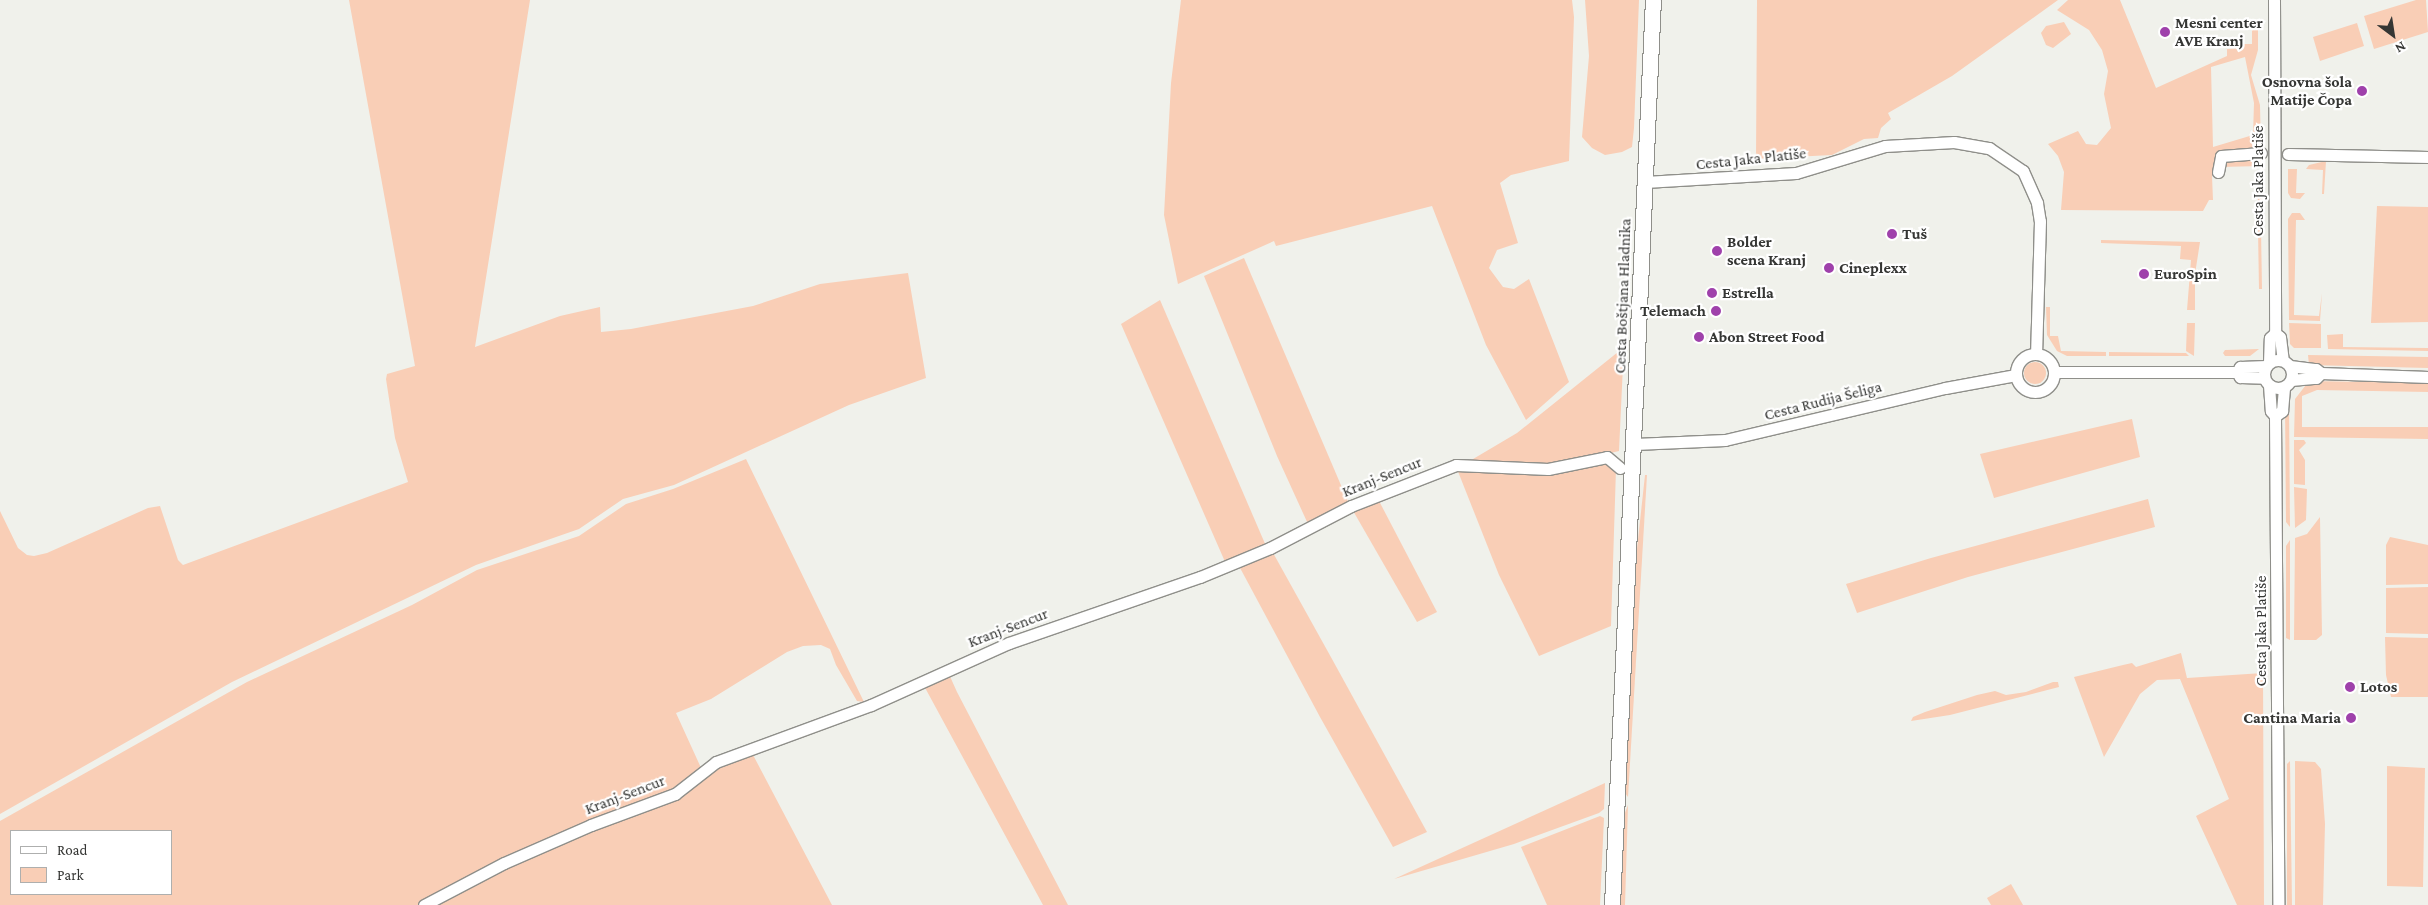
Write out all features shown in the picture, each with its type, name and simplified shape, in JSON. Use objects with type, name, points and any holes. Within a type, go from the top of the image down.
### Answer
[{"type":"main road","name":"Cesta Boštjana Hladnika","points":[[1612,905],[1635,444],[1653,0]]},
{"type":"street","name":"Cesta Jaka Platiše","points":[[2274,0],[2275,333],[2270,338],[2267,382],[2271,411],[2275,416],[2278,905]]},
{"type":"street","name":"Cesta Jaka Platiše","points":[[1645,182],[1796,173],[1884,146],[1954,142],[1989,148],[2023,171],[2037,203],[2040,221],[2036,354]]},
{"type":"street","points":[[2218,172],[2222,156],[2261,153]]},
{"type":"street","points":[[2288,154],[2428,157]]},
{"type":"street","name":"Cesta Jaka Platiše","points":[[2275,333],[2280,337],[2287,363],[2288,383],[2282,411],[2275,416]]},
{"type":"street","points":[[2036,354],[2049,360],[2054,372],[2050,384],[2038,391],[2023,388],[2016,375],[2021,360],[2036,354]]},
{"type":"street","points":[[2237,372],[2240,367],[2287,363],[2316,369],[2321,373],[2428,377]]},
{"type":"street","points":[[2054,372],[2237,372]]},
{"type":"street","points":[[2237,372],[2240,377],[2267,382],[2288,383],[2316,378],[2321,373]]},
{"type":"street","name":"Cesta Rudija Šeliga","points":[[1635,444],[1725,440],[1945,388],[2016,375]]},
{"type":"street","name":"Kranj-Sencur","points":[[424,905],[504,863],[627,810],[675,794],[716,762],[871,705],[1009,643],[1200,577],[1270,548],[1351,506],[1456,465],[1548,469],[1608,457],[1620,468]]},
{"type":"green space","points":[[349,0],[530,0],[475,347],[560,316],[600,307],[601,332],[631,329],[753,306],[820,284],[908,273],[926,378],[849,405],[674,485],[623,499],[579,529],[476,565],[232,682],[0,814],[0,511],[18,548],[27,555],[34,556],[47,553],[148,508],[160,506],[178,560],[183,565],[408,482],[395,438],[386,379],[387,374],[415,366]]},
{"type":"green space","points":[[1181,0],[1572,0],[1574,17],[1569,161],[1511,175],[1500,183],[1518,243],[1497,250],[1489,268],[1503,287],[1514,289],[1529,279],[1569,382],[1526,420],[1486,345],[1432,206],[1276,246],[1274,241],[1178,284],[1164,215],[1171,83]]},
{"type":"green space","points":[[1585,0],[1639,0],[1632,147],[1622,152],[1605,155],[1592,148],[1582,137],[1589,56]]},
{"type":"green space","points":[[1757,0],[2058,0],[1952,76],[1888,113],[1891,119],[1881,128],[1878,138],[1864,139],[1832,155],[1756,159]]},
{"type":"green space","points":[[2068,0],[2120,0],[2156,88],[2227,56],[2227,49],[2244,48],[2244,44],[2252,44],[2252,28],[2245,25],[2255,24],[2258,28],[2258,50],[2251,75],[2260,105],[2261,149],[2227,149],[2217,155],[2212,176],[2213,200],[2209,200],[2203,211],[2061,210],[2064,172],[2058,156],[2048,144],[2078,131],[2086,144],[2097,145],[2111,128],[2104,94],[2108,71],[2102,50],[2089,30],[2057,10]],"holes":[[[2245,57],[2254,103],[2253,135],[2213,147],[2211,67]]]},
{"type":"green space","points":[[2416,0],[2426,0],[2428,32],[2374,49],[2364,16]]},
{"type":"green space","points":[[2064,22],[2071,34],[2053,48],[2046,45],[2041,33],[2046,26]]},
{"type":"green space","points":[[2357,23],[2364,46],[2320,61],[2313,37]]},
{"type":"green space","points":[[2261,157],[2261,166],[2220,167],[2221,162]]},
{"type":"green space","points":[[2326,161],[2324,194],[2322,194],[2323,170],[2306,169],[2309,165]]},
{"type":"green space","points":[[2288,169],[2297,169],[2296,193],[2305,193],[2300,199],[2291,198],[2288,193]]},
{"type":"green space","points":[[2258,171],[2261,171],[2262,225],[2258,225]]},
{"type":"green space","points":[[2377,206],[2428,207],[2428,322],[2371,323]]},
{"type":"green space","points":[[2292,213],[2300,213],[2305,220],[2296,220],[2294,315],[2319,316],[2322,293],[2320,321],[2289,320],[2288,219]]},
{"type":"green space","points":[[2258,229],[2261,229],[2262,289],[2259,289]]},
{"type":"green space","points":[[2101,240],[2200,242],[2195,274],[2195,310],[2187,310],[2191,260],[2180,259],[2181,246],[2101,243]]},
{"type":"green space","points":[[1244,258],[1349,504],[1308,524],[1277,456],[1204,276]]},
{"type":"green space","points":[[1160,300],[1266,546],[1226,564],[1121,324]]},
{"type":"green space","points":[[2046,307],[2050,307],[2050,336],[2058,336],[2061,351],[2106,352],[2106,356],[2067,356],[2057,351],[2047,335]]},
{"type":"green space","points":[[2187,323],[2195,323],[2194,356],[2186,351]]},
{"type":"green space","points":[[2289,323],[2321,324],[2321,348],[2294,348],[2290,344]]},
{"type":"green space","points":[[2343,334],[2343,347],[2428,348],[2428,351],[2328,349],[2327,335]]},
{"type":"green space","points":[[2259,349],[2250,356],[2225,356],[2223,353],[2225,350]]},
{"type":"green space","points":[[1618,352],[1623,365],[1619,451],[1561,465],[1468,462],[1517,433]]},
{"type":"green space","points":[[2109,352],[2186,353],[2189,356],[2109,356]]},
{"type":"green space","points":[[2308,355],[2428,357],[2428,368],[2309,365]]},
{"type":"green space","points":[[2035,362],[2043,365],[2046,373],[2043,381],[2035,384],[2027,381],[2024,373],[2027,365]]},
{"type":"green space","points":[[2309,381],[2428,383],[2428,392],[2317,390],[2302,396],[2302,427],[2428,427],[2428,439],[2294,437],[2295,399]]},
{"type":"green space","points":[[2285,404],[2289,404],[2290,527],[2286,522]]},
{"type":"green space","points":[[2132,419],[2140,457],[1994,498],[1980,454]]},
{"type":"green space","points":[[2294,440],[2304,440],[2306,443],[2299,450],[2305,460],[2305,485],[2294,484]]},
{"type":"green space","points":[[746,459],[864,702],[857,701],[836,665],[830,649],[821,645],[803,646],[787,652],[711,699],[676,713],[702,770],[709,773],[752,753],[832,905],[0,905],[0,821],[247,682],[412,605],[477,570],[579,536],[626,504],[673,489]]},
{"type":"green space","points":[[1606,460],[1616,469],[1611,626],[1539,656],[1499,575],[1457,469]]},
{"type":"green space","points":[[1645,475],[1647,475],[1628,797],[1625,793],[1633,586]]},
{"type":"green space","points":[[2294,487],[2307,489],[2306,520],[2295,528]]},
{"type":"green space","points":[[1378,499],[1437,612],[1417,622],[1352,509]]},
{"type":"green space","points":[[2148,499],[2155,527],[1968,577],[1857,613],[1846,584],[1931,558]]},
{"type":"green space","points":[[2320,517],[2322,635],[2316,640],[2294,640],[2295,538],[2307,534]]},
{"type":"green space","points":[[2390,537],[2428,545],[2428,584],[2386,585],[2386,545]]},
{"type":"green space","points":[[2290,540],[2290,640],[2286,638],[2286,546]]},
{"type":"green space","points":[[1272,551],[1427,832],[1393,847],[1320,717],[1239,566]]},
{"type":"green space","points":[[2428,587],[2428,634],[2386,633],[2386,588]]},
{"type":"green space","points":[[2385,637],[2428,638],[2428,697],[2391,697],[2386,675]]},
{"type":"green space","points":[[2181,653],[2187,678],[2263,673],[2264,905],[2237,905],[2196,816],[2229,799],[2180,679],[2157,680],[2140,694],[2104,757],[2074,677],[2132,663],[2136,667]]},
{"type":"green space","points":[[948,672],[1068,905],[1043,905],[923,684]]},
{"type":"green space","points":[[2058,682],[2059,687],[1950,715],[1911,721],[1913,717],[1925,712],[1977,695],[1995,691],[2006,695],[2026,692]]},
{"type":"green space","points":[[2290,761],[2292,905],[2287,905],[2287,764]]},
{"type":"green space","points":[[2295,761],[2315,762],[2321,769],[2325,824],[2323,905],[2295,905]]},
{"type":"green space","points":[[2387,766],[2425,768],[2423,887],[2387,886]]},
{"type":"green space","points":[[1605,783],[1604,809],[1599,813],[1514,844],[1394,879]]},
{"type":"green space","points":[[1628,805],[1625,905],[1620,905],[1623,818]]},
{"type":"green space","points":[[1600,816],[1604,818],[1600,905],[1547,905],[1521,847]]},
{"type":"green space","points":[[2011,884],[2023,905],[1991,905],[1987,898]]},
{"type":"place","name":"Mesni center AVE Kranj","points":[[2165,32]]},
{"type":"place","name":"Osnovna šola Matije Čopa","points":[[2362,91]]},
{"type":"place","name":"Tuš","points":[[1892,234]]},
{"type":"place","name":"Bolder scena Kranj","points":[[1717,251]]},
{"type":"place","name":"Cineplexx","points":[[1829,268]]},
{"type":"place","name":"EuroSpin","points":[[2144,274]]},
{"type":"place","name":"Estrella","points":[[1712,293]]},
{"type":"place","name":"Telemach","points":[[1716,311]]},
{"type":"place","name":"Abon Street Food","points":[[1699,337]]},
{"type":"place","name":"Lotos","points":[[2350,687]]},
{"type":"place","name":"Cantina Maria","points":[[2351,718]]}]
